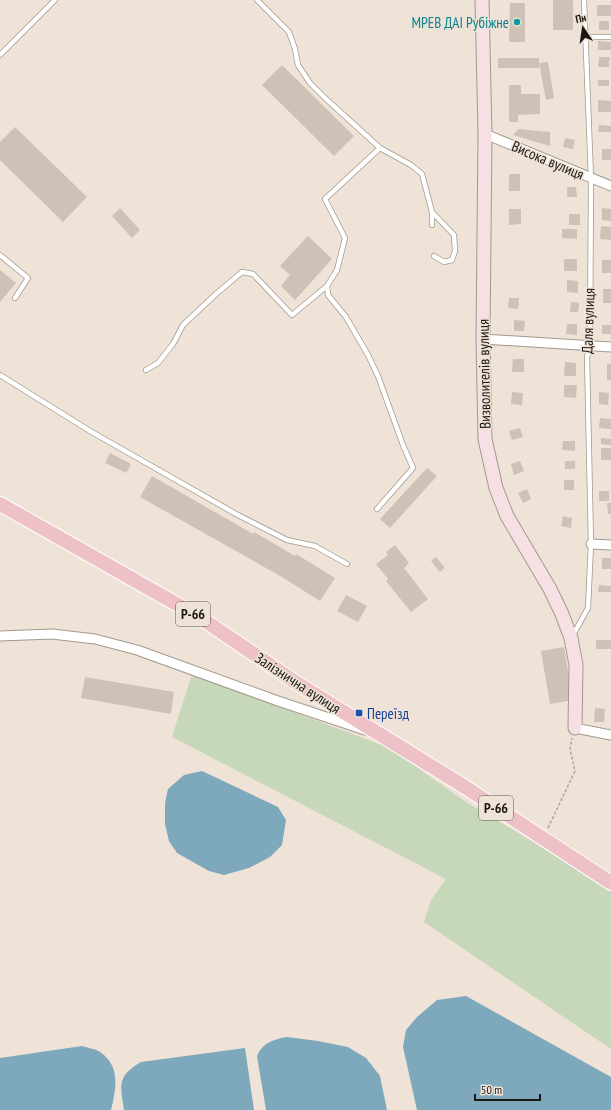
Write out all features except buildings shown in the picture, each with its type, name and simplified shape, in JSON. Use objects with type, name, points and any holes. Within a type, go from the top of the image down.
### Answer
[{"type":"main road","name":"Залізнична вулиця","points":[[0,504],[201,618],[295,682],[465,787],[611,883]]},
{"type":"street","name":"Визволителів вулиця","points":[[482,0],[485,134],[483,339],[485,439],[496,488],[507,516],[550,589],[571,638],[576,665],[575,728]]},
{"type":"street","name":"Висока вулиця","points":[[485,134],[611,186]]},
{"type":"street","points":[[483,339],[611,347]]},
{"type":"street","points":[[591,544],[611,545]]},
{"type":"street","points":[[0,636],[52,634],[95,639],[137,650],[278,701],[380,735]]},
{"type":"street","points":[[575,728],[611,735]]},
{"type":"lane","points":[[0,55],[55,0]]},
{"type":"lane","points":[[257,0],[289,32],[295,49],[298,65],[310,83],[380,148],[411,165],[422,174],[432,212],[432,225]]},
{"type":"lane","name":"Даля вулиця","points":[[571,638],[588,608],[591,544],[587,357],[590,346],[591,178],[584,0]]},
{"type":"lane","points":[[585,37],[611,38]]},
{"type":"lane","points":[[146,370],[158,363],[168,351],[183,325],[242,272],[253,274],[292,315],[327,286],[337,270],[345,238],[325,199],[380,148]]},
{"type":"lane","points":[[432,212],[454,236],[455,243],[455,251],[452,260],[444,262],[434,256]]},
{"type":"lane","points":[[0,255],[28,278],[14,298]]},
{"type":"lane","points":[[327,286],[328,295],[346,317],[368,355],[378,376],[413,468],[377,509]]},
{"type":"lane","points":[[0,375],[90,431],[236,514],[287,540],[315,546],[347,564]]},
{"type":"path","points":[[543,838],[575,771],[570,749],[575,728]]},
{"type":"green space","points":[[192,674],[390,748],[466,802],[538,845],[611,892],[611,1049],[424,922],[431,900],[446,879],[172,737]]},
{"type":"water","points":[[202,771],[278,807],[286,820],[282,845],[270,857],[249,868],[224,875],[209,871],[177,853],[169,841],[165,824],[165,803],[168,789],[184,775]]},
{"type":"water","points":[[466,996],[611,1077],[611,1110],[417,1110],[403,1047],[406,1030],[417,1017],[437,1000]]},
{"type":"water","points":[[287,1037],[348,1047],[366,1058],[380,1076],[387,1110],[266,1110],[257,1056],[262,1048],[269,1042]]},
{"type":"water","points":[[82,1046],[98,1051],[107,1058],[111,1064],[114,1071],[115,1086],[111,1110],[0,1110],[0,1058]]},
{"type":"water","points":[[245,1048],[254,1110],[124,1110],[121,1088],[122,1082],[128,1072],[141,1062]]},
{"type":"place","name":"МРЕВ ДАІ Рубіжне","points":[[517,22]]},
{"type":"place","name":"Переїзд","points":[[359,713]]}]
